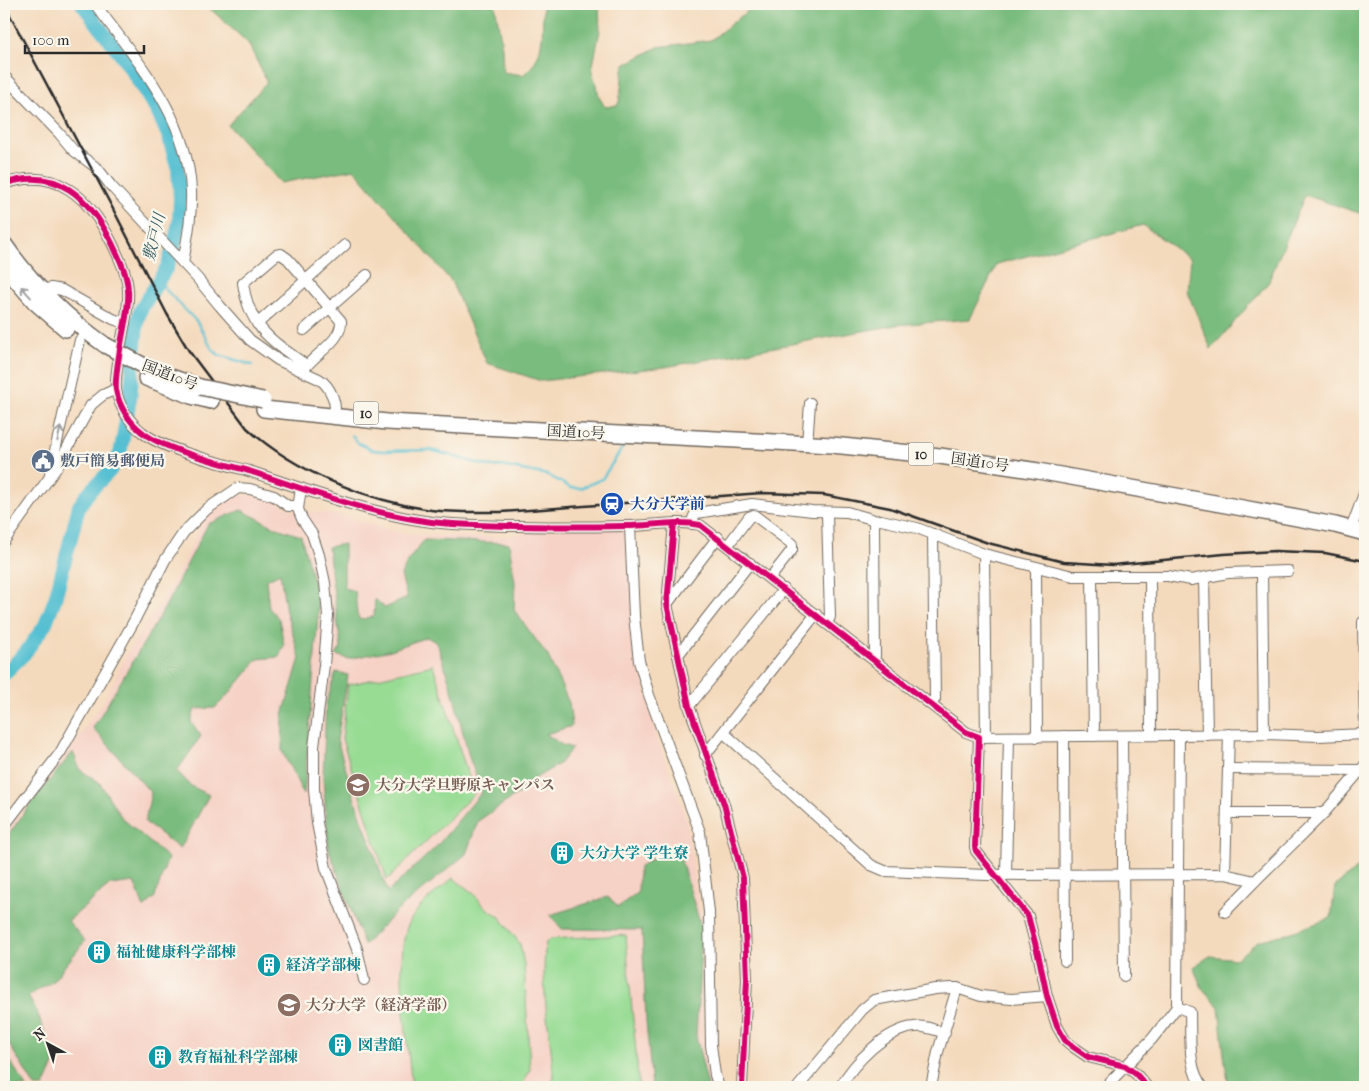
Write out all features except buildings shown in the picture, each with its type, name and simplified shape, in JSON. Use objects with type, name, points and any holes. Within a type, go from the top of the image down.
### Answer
[{"type":"highway","name":"国道10号","points":[[4,244],[40,290],[104,350]]},
{"type":"highway","name":"国道10号","points":[[4,266],[35,302],[80,340],[104,350],[191,396],[212,401],[470,426],[856,447],[990,463],[1239,507],[1358,531]]},
{"type":"highway","name":"国道10号","points":[[147,373],[264,405]]},
{"type":"street","points":[[95,4],[157,89],[170,111],[185,148],[191,191],[190,217],[181,261]]},
{"type":"street","points":[[4,76],[73,150],[98,169],[111,186],[197,278],[250,340],[278,360],[304,368]]},
{"type":"street","points":[[4,184],[32,179],[55,182],[72,190],[91,208],[106,232],[123,266],[128,290],[116,389],[130,420],[147,435],[168,445],[301,488],[389,514],[430,522],[630,526],[691,524],[703,526],[966,732],[982,737],[1229,734],[1318,736],[1365,734],[1363,622]]},
{"type":"street","points":[[258,324],[346,245]]},
{"type":"street","points":[[304,368],[326,348],[341,328],[342,321],[288,259],[281,254],[276,255],[243,283],[245,298],[258,324],[272,342],[304,368],[325,383],[333,412]]},
{"type":"street","points":[[304,330],[367,275]]},
{"type":"street","points":[[40,290],[51,288],[62,290],[113,319],[125,323]]},
{"type":"street","points":[[48,481],[80,340]]},
{"type":"street","points":[[4,541],[48,481],[91,405],[103,395],[116,389]]},
{"type":"street","points":[[807,444],[810,403]]},
{"type":"street","points":[[4,826],[60,753],[133,623],[165,560],[184,532],[207,509],[238,488],[250,489],[274,496],[288,506],[298,506]]},
{"type":"street","points":[[301,488],[299,512],[312,534],[319,555],[326,588],[328,615],[328,634],[314,747],[314,788],[317,822],[326,868],[357,949],[364,980]]},
{"type":"street","points":[[1358,531],[1365,491]]},
{"type":"street","points":[[691,524],[694,516],[704,512],[752,504],[847,512],[873,520],[913,527],[984,554],[1070,575],[1168,576],[1188,580],[1228,573],[1288,571]]},
{"type":"street","points":[[827,514],[830,618],[827,622]]},
{"type":"street","points":[[728,545],[749,517],[754,516],[792,544],[792,550],[770,578]]},
{"type":"street","points":[[873,520],[875,656],[873,659]]},
{"type":"street","points":[[674,524],[666,604],[689,706],[724,804],[744,878],[747,979],[742,1087]]},
{"type":"street","points":[[630,526],[634,616],[639,661],[649,695],[700,832],[709,912],[711,1044],[715,1075],[719,1087]]},
{"type":"street","points":[[931,704],[935,699],[933,534]]},
{"type":"street","points":[[666,604],[718,538]]},
{"type":"street","points":[[984,554],[982,737],[974,847],[994,875],[1028,916],[1047,996],[1057,1026],[1065,1040],[1088,1056],[1125,1066],[1136,1074],[1147,1087]]},
{"type":"street","points":[[678,655],[750,563]]},
{"type":"street","points":[[1036,566],[1038,737]]},
{"type":"street","points":[[1262,572],[1264,734]]},
{"type":"street","points":[[1092,576],[1094,736]]},
{"type":"street","points":[[1150,576],[1151,735]]},
{"type":"street","points":[[1204,578],[1207,735]]},
{"type":"street","points":[[689,706],[784,589]]},
{"type":"street","points":[[705,755],[816,614]]},
{"type":"street","points":[[724,733],[876,868],[884,871],[994,875],[1225,874],[1255,881]]},
{"type":"street","points":[[1225,874],[1229,734]]},
{"type":"street","points":[[1105,1087],[1152,1039],[1177,1007],[1179,735]]},
{"type":"street","points":[[1064,736],[1065,961]]},
{"type":"street","points":[[1122,736],[1124,976]]},
{"type":"street","points":[[1006,875],[1009,737]]},
{"type":"street","points":[[1228,769],[1363,768]]},
{"type":"street","points":[[1225,912],[1324,814],[1363,768]]},
{"type":"street","points":[[1227,812],[1324,814]]},
{"type":"street","points":[[798,1087],[862,1010],[874,1000],[935,989],[957,988],[981,996],[1011,999],[1047,996]]},
{"type":"street","points":[[931,1087],[935,1062],[957,988]]},
{"type":"street","points":[[1177,1007],[1190,1012],[1194,1070],[1203,1087]]},
{"type":"street","points":[[840,1087],[860,1059],[871,1049],[894,1034],[914,1026],[945,1033]]},
{"type":"shaded area","name":"大分大学旦野原キャンパス","points":[[238,494],[267,497],[292,510],[338,515],[392,531],[440,536],[499,537],[631,518],[633,603],[641,668],[657,738],[683,810],[688,830],[702,921],[700,966],[703,1052],[714,1087],[4,1087],[4,834],[63,759],[102,704],[130,648],[163,599],[191,548],[203,518]]},
{"type":"green space","points":[[205,4],[495,4],[502,47],[503,72],[523,75],[536,60],[539,52],[543,4],[599,4],[600,30],[592,70],[599,96],[606,107],[618,105],[624,65],[658,47],[711,40],[756,4],[1365,4],[1365,215],[1305,195],[1268,283],[1211,349],[1187,291],[1190,259],[1143,225],[997,264],[970,319],[896,325],[665,367],[541,381],[487,363],[451,281],[354,169],[281,183],[228,125],[267,82],[248,43]]},
{"type":"green space","points":[[241,510],[277,528],[301,536],[319,603],[304,795],[282,751],[283,715],[300,658],[286,612],[280,573],[266,580],[269,608],[279,619],[284,645],[279,657],[258,659],[215,708],[195,709],[191,722],[201,736],[177,771],[191,786],[209,795],[180,849],[145,822],[151,793],[93,728],[164,609],[208,524]]},
{"type":"green space","points":[[424,540],[509,543],[515,582],[514,610],[548,656],[569,703],[572,726],[546,734],[562,745],[572,748],[559,764],[527,783],[518,794],[478,821],[466,854],[398,910],[364,945],[329,850],[323,778],[326,704],[336,672],[348,675],[337,740],[355,800],[388,892],[436,847],[482,792],[469,757],[453,693],[437,643],[427,637],[391,650],[348,659],[336,655],[341,648],[328,547],[344,544],[344,588],[355,591],[357,614],[360,620],[374,616],[375,599],[385,608],[407,598],[401,575],[408,561]]},
{"type":"green space","points":[[433,665],[474,794],[387,880],[342,739],[348,685]]},
{"type":"green space","points":[[73,752],[80,770],[99,782],[122,818],[168,858],[155,897],[144,908],[134,882],[110,885],[68,921],[85,941],[52,982],[28,996],[38,1014],[55,1062],[44,1087],[35,1087],[4,1036],[4,841],[31,803]]},
{"type":"green space","points":[[676,844],[702,930],[696,1036],[708,1087],[652,1087],[646,1020],[642,930],[562,929],[550,915],[608,897],[618,907],[638,892],[639,867]]},
{"type":"green space","points":[[1365,863],[1365,1087],[1232,1087],[1228,1081],[1219,1007],[1202,988],[1193,967],[1210,956],[1236,959],[1258,941],[1289,933],[1331,918],[1335,886]]},
{"type":"green space","points":[[453,878],[473,893],[485,907],[500,917],[520,944],[524,964],[530,1069],[522,1087],[415,1087],[411,1079],[403,1000],[402,958],[404,939],[408,925],[417,911]]},
{"type":"green space","points":[[626,935],[639,1087],[553,1087],[544,987],[546,942],[551,939]]},
{"type":"green space","points":[[4,1052],[27,1087],[4,1087]]},
{"type":"waterway","name":"敷戸川","points":[[4,674],[25,653],[45,625],[55,599],[79,506],[90,491],[110,471],[120,454],[130,399],[137,324],[140,311],[167,267],[179,222],[178,169],[168,135],[158,113],[127,63],[82,4]]},
{"type":"waterway","points":[[161,279],[166,290],[197,322],[212,349],[219,355],[252,365]]},
{"type":"waterway","points":[[352,435],[358,443],[373,450],[431,450],[491,467],[501,466],[548,475],[571,488],[581,488],[602,479],[623,447]]},
{"type":"railway","points":[[4,4],[167,314],[189,351],[247,428],[287,458],[333,482],[382,500],[431,510],[457,512],[501,512],[762,493],[824,495],[890,508],[988,543],[1064,562],[1113,565],[1275,551],[1325,553],[1365,561]]},
{"type":"cycle path","points":[[4,184],[23,179],[40,179],[55,183],[82,199],[103,227],[122,266],[128,290],[126,317],[116,375],[116,390],[122,408],[129,419],[137,428],[152,439],[193,455],[324,496],[402,517],[475,525],[627,526],[673,523],[700,525],[966,732],[979,737],[976,851],[1028,916],[1047,996],[1057,1026],[1065,1040],[1088,1057],[1125,1066],[1136,1074],[1147,1087]]},
{"type":"cycle path","points":[[674,524],[667,604],[689,706],[724,804],[743,878],[747,979],[742,1087]]},
{"type":"place","name":"敷戸簡易郵便局","points":[[43,461]]},
{"type":"place","name":"大分大学前","points":[[612,504]]},
{"type":"place","name":"大分大学旦野原キャンパス","points":[[358,785]]},
{"type":"place","name":"大分大学 学生寮","points":[[562,853]]},
{"type":"place","name":"福祉健康科学部棟","points":[[99,952]]},
{"type":"place","name":"経済学部棟","points":[[269,965]]},
{"type":"place","name":"大分大学（経済学部）","points":[[289,1005]]},
{"type":"place","name":"図書館","points":[[340,1045]]},
{"type":"place","name":"教育福祉科学部棟","points":[[160,1057]]}]
